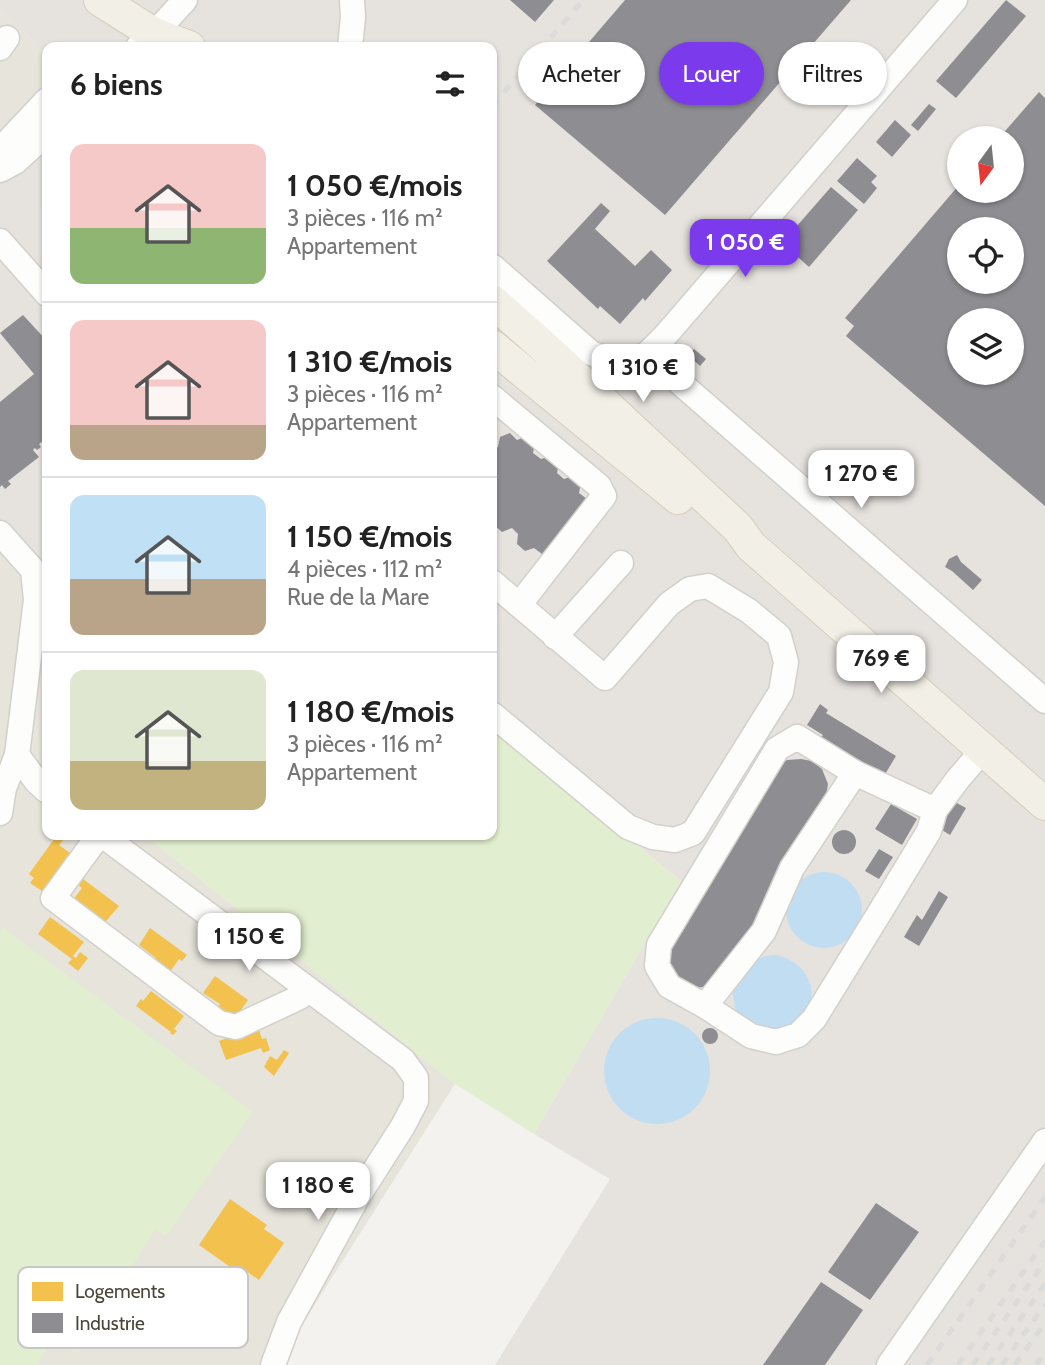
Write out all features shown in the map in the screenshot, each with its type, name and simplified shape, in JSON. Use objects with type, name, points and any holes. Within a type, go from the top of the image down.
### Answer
[{"type":"main road","points":[[100,0],[151,42]]},
{"type":"main road","points":[[126,0],[151,42]]},
{"type":"main road","points":[[497,305],[738,528],[751,547],[1045,804]]},
{"type":"main road","points":[[497,349],[620,452],[729,538],[751,547]]},
{"type":"street","points":[[153,42],[185,0]]},
{"type":"street","points":[[350,42],[352,0]]},
{"type":"street","points":[[497,270],[591,353],[621,364],[647,354],[955,0]]},
{"type":"street","points":[[0,150],[42,105]]},
{"type":"street","points":[[0,170],[15,162],[42,138]]},
{"type":"street","points":[[0,241],[42,288]]},
{"type":"street","points":[[647,354],[1045,701]]},
{"type":"street","points":[[497,401],[599,486],[604,495],[519,605]]},
{"type":"street","points":[[0,533],[33,570],[36,600],[17,755],[4,788],[0,813]]},
{"type":"street","points":[[555,637],[621,563]]},
{"type":"street","points":[[497,586],[605,678],[669,604],[690,589],[708,586],[749,611],[779,636],[786,662],[781,692],[693,833],[675,840],[653,837],[628,828],[497,718]]},
{"type":"street","points":[[935,810],[855,773],[797,737],[777,749],[659,945],[657,966],[669,986],[751,1036],[776,1042],[798,1035],[814,1019],[880,912],[929,831],[935,810],[983,750]]},
{"type":"street","points":[[17,755],[42,786]]},
{"type":"street","points":[[705,1006],[764,931],[792,868],[855,773]]},
{"type":"street","points":[[97,840],[54,898],[219,1023],[236,1027],[300,997],[308,989]]},
{"type":"street","points":[[108,840],[403,1060],[416,1078],[416,1101],[357,1198],[289,1322],[274,1365]]},
{"type":"street","points":[[889,1365],[1045,1141]]},
{"type":"shaded area","points":[[0,0],[1045,0],[1045,1365],[495,1365],[610,1179],[534,1134],[681,881],[497,730],[497,42],[42,42],[42,49],[0,9]]},
{"type":"shaded area","points":[[0,9],[42,49],[42,126],[0,163]]},
{"type":"shaded area","points":[[42,126],[42,563],[0,520],[0,163]]},
{"type":"shaded area","points":[[42,207],[42,261],[19,232]]},
{"type":"shaded area","points":[[622,485],[703,559],[611,654],[536,591]]},
{"type":"shaded area","points":[[0,521],[42,563],[42,840],[151,840],[455,1084],[300,1328],[283,1365],[0,1365]]},
{"type":"shaded area","points":[[497,594],[606,691],[700,599],[734,613],[774,644],[774,679],[758,713],[734,743],[692,811],[648,828],[497,707]]},
{"type":"green space","points":[[497,730],[681,881],[534,1134],[455,1084],[151,840],[497,840]]},
{"type":"green space","points":[[2,927],[253,1112],[166,1236],[156,1229],[132,1267],[18,1267],[18,1348],[48,1348],[37,1365],[0,1365]]},
{"type":"water","points":[[817,872],[831,872],[845,878],[856,889],[862,910],[859,925],[851,937],[831,948],[817,948],[803,942],[792,931],[786,917],[786,903],[792,889],[803,878]]},
{"type":"water","points":[[775,955],[800,968],[806,975],[812,993],[800,1023],[771,1034],[741,1018],[735,1008],[733,995],[734,986],[752,961]]},
{"type":"water","points":[[657,1018],[677,1022],[695,1033],[706,1051],[710,1071],[706,1091],[695,1109],[677,1120],[657,1124],[637,1120],[619,1109],[608,1091],[604,1071],[608,1051],[619,1033],[637,1022]]},
{"type":"building: Logements","points":[[53,840],[63,840],[59,845],[70,853],[68,855],[74,860],[45,893],[30,883],[34,878],[29,874]]},
{"type":"building: Logements","points":[[83,879],[119,906],[101,927],[70,904],[82,888],[79,886]]},
{"type":"building: Logements","points":[[50,917],[84,942],[73,956],[76,958],[80,952],[88,958],[78,971],[68,963],[72,959],[38,934]]},
{"type":"building: Logements","points":[[150,928],[187,955],[182,961],[179,959],[167,976],[151,964],[156,958],[139,945]]},
{"type":"building: Logements","points":[[215,976],[248,1000],[236,1017],[230,1012],[226,1018],[216,1010],[220,1004],[203,993]]},
{"type":"building: Logements","points":[[151,991],[184,1016],[174,1029],[177,1031],[173,1035],[136,1006]]},
{"type":"building: Logements","points":[[258,1027],[270,1050],[263,1053],[261,1048],[226,1060],[219,1041]]},
{"type":"building: Logements","points":[[284,1050],[289,1053],[274,1076],[264,1067],[270,1056],[277,1060]]},
{"type":"building: Logements","points":[[230,1199],[267,1225],[264,1229],[284,1243],[259,1280],[248,1272],[248,1267],[230,1267],[199,1245]]},
{"type":"building: Industrie","points":[[510,0],[554,0],[535,22]]},
{"type":"building: Industrie","points":[[625,0],[851,0],[815,42],[778,42],[778,84],[764,101],[764,42],[659,42],[659,105],[760,105],[665,215],[535,105],[645,105],[645,42],[589,42]]},
{"type":"building: Industrie","points":[[1006,0],[1026,16],[956,98],[936,81]]},
{"type":"building: Industrie","points":[[1039,92],[1045,98],[1045,506],[846,336],[854,326],[845,318],[947,199],[947,203],[1024,203],[1024,126],[1009,126]]},
{"type":"building: Industrie","points":[[929,104],[936,109],[918,131],[911,125]]},
{"type":"building: Industrie","points":[[895,120],[911,135],[892,157],[876,142]]},
{"type":"building: Industrie","points":[[857,158],[877,176],[871,182],[877,188],[864,204],[837,181]]},
{"type":"building: Industrie","points":[[831,187],[858,210],[809,267],[782,243]]},
{"type":"building: Industrie","points":[[601,203],[610,211],[595,229],[635,266],[651,250],[672,270],[620,324],[600,306],[598,309],[547,261]]},
{"type":"building: Industrie","points":[[23,315],[42,336],[42,442],[39,444],[41,447],[33,450],[39,457],[8,481],[11,484],[5,489],[2,485],[0,487],[0,402],[34,374],[0,333]]},
{"type":"building: Industrie","points":[[694,349],[706,359],[700,366],[688,355]]},
{"type":"building: Industrie","points":[[510,433],[517,440],[527,436],[535,443],[533,453],[541,459],[550,456],[559,463],[557,473],[564,479],[573,476],[581,482],[579,493],[587,499],[574,523],[564,527],[563,536],[552,550],[542,554],[534,548],[525,551],[517,544],[518,534],[512,528],[502,532],[497,528],[497,447],[500,437]]},
{"type":"building: Industrie","points":[[957,555],[961,562],[982,580],[973,590],[945,567],[949,559]]},
{"type":"building: Industrie","points":[[820,704],[828,710],[826,713],[896,756],[884,776],[821,737],[823,735],[807,725]]},
{"type":"building: Industrie","points":[[787,760],[812,761],[822,769],[828,784],[827,790],[825,799],[761,906],[768,910],[747,944],[740,941],[719,975],[703,987],[680,984],[664,958],[781,764]]},
{"type":"building: Industrie","points":[[953,801],[966,808],[950,835],[937,827]]},
{"type":"building: Industrie","points":[[891,804],[917,819],[902,845],[875,829]]},
{"type":"building: Industrie","points":[[844,830],[853,833],[856,842],[853,851],[844,854],[835,851],[832,842],[835,833]]},
{"type":"building: Industrie","points":[[879,849],[893,857],[879,879],[865,871]]},
{"type":"building: Industrie","points":[[939,891],[948,897],[919,946],[904,937],[917,915],[922,920]]},
{"type":"building: Industrie","points":[[710,1028],[718,1036],[710,1044],[702,1036]]},
{"type":"building: Industrie","points":[[876,1203],[919,1232],[870,1300],[828,1272]]},
{"type":"building: Industrie","points":[[821,1282],[863,1310],[825,1365],[763,1365]]},
{"type":"railway","points":[[497,100],[583,0]]},
{"type":"railway","points":[[927,1365],[1045,1197]]},
{"type":"railway","points":[[958,1365],[1045,1241]]},
{"type":"railway","points":[[973,1365],[1045,1261]]},
{"type":"railway","points":[[988,1365],[1045,1284]]},
{"type":"railway","points":[[1002,1365],[1045,1304]]},
{"type":"railway","points":[[1015,1365],[1045,1323]]},
{"type":"railway","points":[[1036,1365],[1045,1352]]}]
